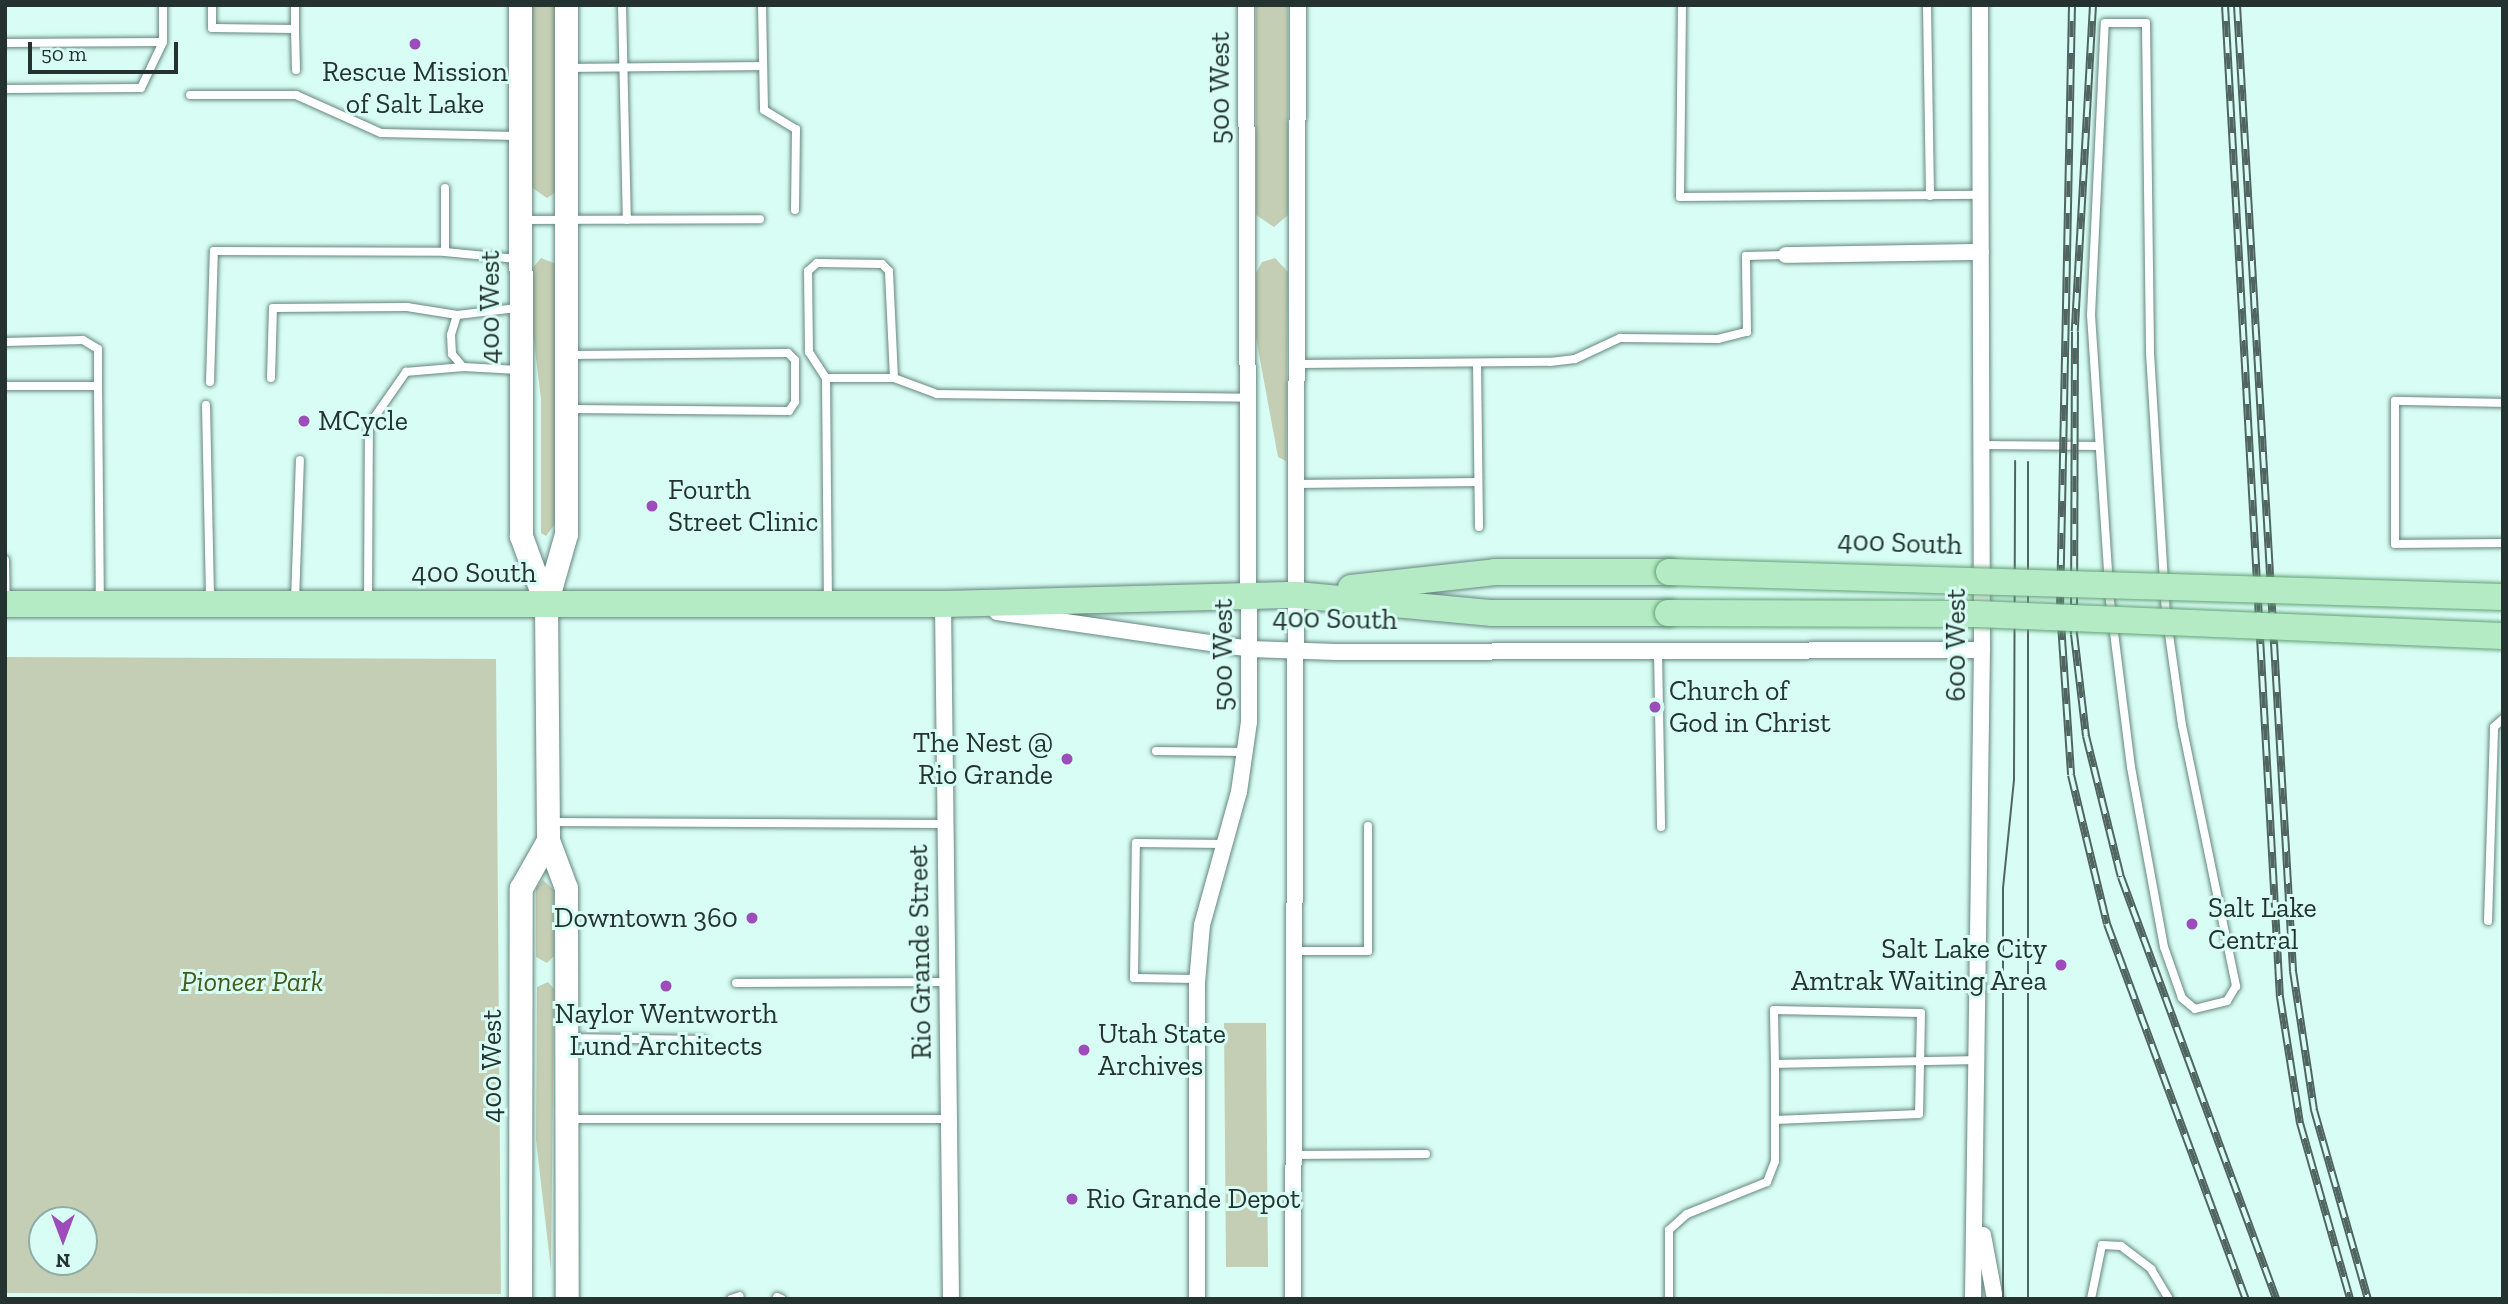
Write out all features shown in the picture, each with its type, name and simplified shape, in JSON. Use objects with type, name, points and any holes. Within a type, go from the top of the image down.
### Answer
[{"type":"main road","name":"400 South","points":[[1297,595],[1494,572],[1668,572],[1877,573],[2503,597]]},
{"type":"main road","name":"400 South","points":[[6,604],[943,604],[1297,595],[1492,613],[1977,614],[2503,636]]},
{"type":"street","name":"400 West","points":[[520,5],[521,536],[546,604]]},
{"type":"street","name":"400 West","points":[[566,5],[566,534],[546,604],[548,831],[566,888],[567,1299]]},
{"type":"street","name":"500 West","points":[[1197,1299],[1197,979],[1202,925],[1247,751],[1250,595],[1246,5]]},
{"type":"street","points":[[1293,1299],[1298,5]]},
{"type":"street","name":"600 West","points":[[1973,1299],[1978,1201],[1982,650],[1980,5]]},
{"type":"street","points":[[1786,255],[1981,252]]},
{"type":"street","name":"400 South","points":[[943,604],[1250,649],[1982,650]]},
{"type":"street","name":"Rio Grande Street","points":[[943,604],[945,982],[951,1119],[951,1299]]},
{"type":"street","name":"400 West","points":[[520,1299],[521,888],[548,831]]},
{"type":"street","name":"600 West","points":[[1978,1201],[1995,1299]]},
{"type":"lane","points":[[5,89],[141,88],[163,42],[163,5]]},
{"type":"lane","points":[[212,5],[212,28],[295,29]]},
{"type":"lane","points":[[295,5],[296,70]]},
{"type":"lane","points":[[622,5],[627,220]]},
{"type":"lane","points":[[762,5],[764,110],[796,130],[795,210]]},
{"type":"lane","points":[[1682,5],[1679,197],[1981,195]]},
{"type":"lane","points":[[1927,5],[1930,196]]},
{"type":"lane","points":[[2105,23],[2146,23],[2150,353],[2166,613],[2182,725],[2236,986],[2230,999],[2202,1008],[2185,1004],[2178,987],[2143,838],[2115,648],[2098,446],[2092,250],[2105,23]]},
{"type":"lane","points":[[5,43],[163,42]]},
{"type":"lane","points":[[566,68],[763,66]]},
{"type":"lane","points":[[190,94],[296,95],[381,134],[520,136]]},
{"type":"lane","points":[[445,188],[445,252]]},
{"type":"lane","points":[[520,220],[760,219]]},
{"type":"lane","points":[[210,382],[214,251],[445,252],[520,259]]},
{"type":"lane","points":[[1298,364],[1477,363],[1575,359],[1620,338],[1718,339],[1747,332],[1746,256],[1786,255]]},
{"type":"lane","points":[[828,604],[826,378],[809,352],[808,271],[817,263],[882,264],[889,271],[894,378]]},
{"type":"lane","points":[[271,378],[273,308],[407,307],[457,315],[520,308]]},
{"type":"lane","points":[[457,315],[453,354],[463,367]]},
{"type":"lane","points":[[5,342],[83,340],[98,349],[100,604]]},
{"type":"lane","points":[[566,355],[788,353],[795,360],[795,402],[789,411],[566,409]]},
{"type":"lane","points":[[1477,363],[1479,527]]},
{"type":"lane","points":[[368,604],[369,425],[406,372],[463,367],[520,370]]},
{"type":"lane","points":[[826,378],[894,378],[937,394],[1247,398]]},
{"type":"lane","points":[[5,386],[98,386]]},
{"type":"lane","points":[[2503,402],[2395,401],[2395,544],[2503,543]]},
{"type":"lane","points":[[206,405],[210,604]]},
{"type":"lane","points":[[1982,445],[2098,446]]},
{"type":"lane","points":[[295,604],[299,460]]},
{"type":"lane","points":[[1298,484],[1478,482]]},
{"type":"lane","points":[[5,560],[6,604]]},
{"type":"lane","points":[[1658,648],[1661,827]]},
{"type":"lane","points":[[2488,921],[2498,728],[2503,719]]},
{"type":"lane","points":[[1156,751],[1247,751]]},
{"type":"lane","points":[[548,831],[944,824]]},
{"type":"lane","points":[[1293,951],[1368,951],[1368,826]]},
{"type":"lane","points":[[1197,979],[1134,978],[1136,843],[1224,844]]},
{"type":"lane","points":[[736,983],[945,982]]},
{"type":"lane","points":[[1669,1299],[1669,1230],[1687,1214],[1767,1182],[1775,1161],[1774,1010],[1921,1013],[1919,1114],[1775,1120]]},
{"type":"lane","points":[[567,1038],[704,1040]]},
{"type":"lane","points":[[1775,1064],[1979,1060]]},
{"type":"lane","points":[[567,1119],[951,1119]]},
{"type":"lane","points":[[1293,1155],[1426,1154]]},
{"type":"lane","points":[[2091,1299],[2102,1245],[2121,1246],[2151,1269],[2169,1299]]},
{"type":"green space","points":[[531,5],[558,5],[556,192],[547,198],[531,187]]},
{"type":"green space","points":[[1256,6],[1288,7],[1288,215],[1274,227],[1256,215]]},
{"type":"green space","points":[[541,258],[556,264],[555,524],[546,536],[541,533],[541,399],[531,317],[530,271]]},
{"type":"green space","points":[[1275,258],[1288,272],[1286,461],[1278,457],[1256,338],[1256,273],[1262,262]]},
{"type":"green space","name":"Pioneer Park","points":[[5,657],[496,659],[501,1294],[5,1293]]},
{"type":"green space","points":[[543,880],[554,890],[554,956],[547,963],[536,957],[536,888]]},
{"type":"green space","points":[[548,982],[554,989],[551,1270],[536,1140],[537,987]]},
{"type":"green space","points":[[1224,1023],[1266,1023],[1268,1267],[1226,1267]]},
{"type":"tram line","points":[[2003,1299],[2003,888],[2014,780],[2015,461]]},
{"type":"tram line","points":[[2028,462],[2028,1299]]},
{"type":"railway","points":[[2072,5],[2060,608],[2071,775],[2107,924],[2246,1299]]},
{"type":"railway","points":[[2093,5],[2075,332],[2074,634],[2086,736],[2121,877],[2276,1299]]},
{"type":"railway","points":[[2225,5],[2280,997],[2300,1123],[2350,1299]]},
{"type":"railway","points":[[2237,5],[2293,971],[2314,1110],[2368,1299]]},
{"type":"place","name":"Rescue Mission of Salt Lake","points":[[415,44]]},
{"type":"place","name":"MCycle","points":[[304,421]]},
{"type":"place","name":"Fourth Street Clinic","points":[[652,506]]},
{"type":"place","name":"Church of God in Christ","points":[[1655,707]]},
{"type":"place","name":"The Nest @ Rio Grande","points":[[1067,759]]},
{"type":"place","name":"Downtown 360","points":[[752,918]]},
{"type":"place","name":"Salt Lake Central","points":[[2192,924]]},
{"type":"place","name":"Salt Lake City Amtrak Waiting Area","points":[[2061,965]]},
{"type":"place","name":"Naylor Wentworth Lund Architects","points":[[666,986]]},
{"type":"place","name":"Utah State Archives","points":[[1084,1050]]},
{"type":"place","name":"Rio Grande Depot","points":[[1072,1199]]}]
